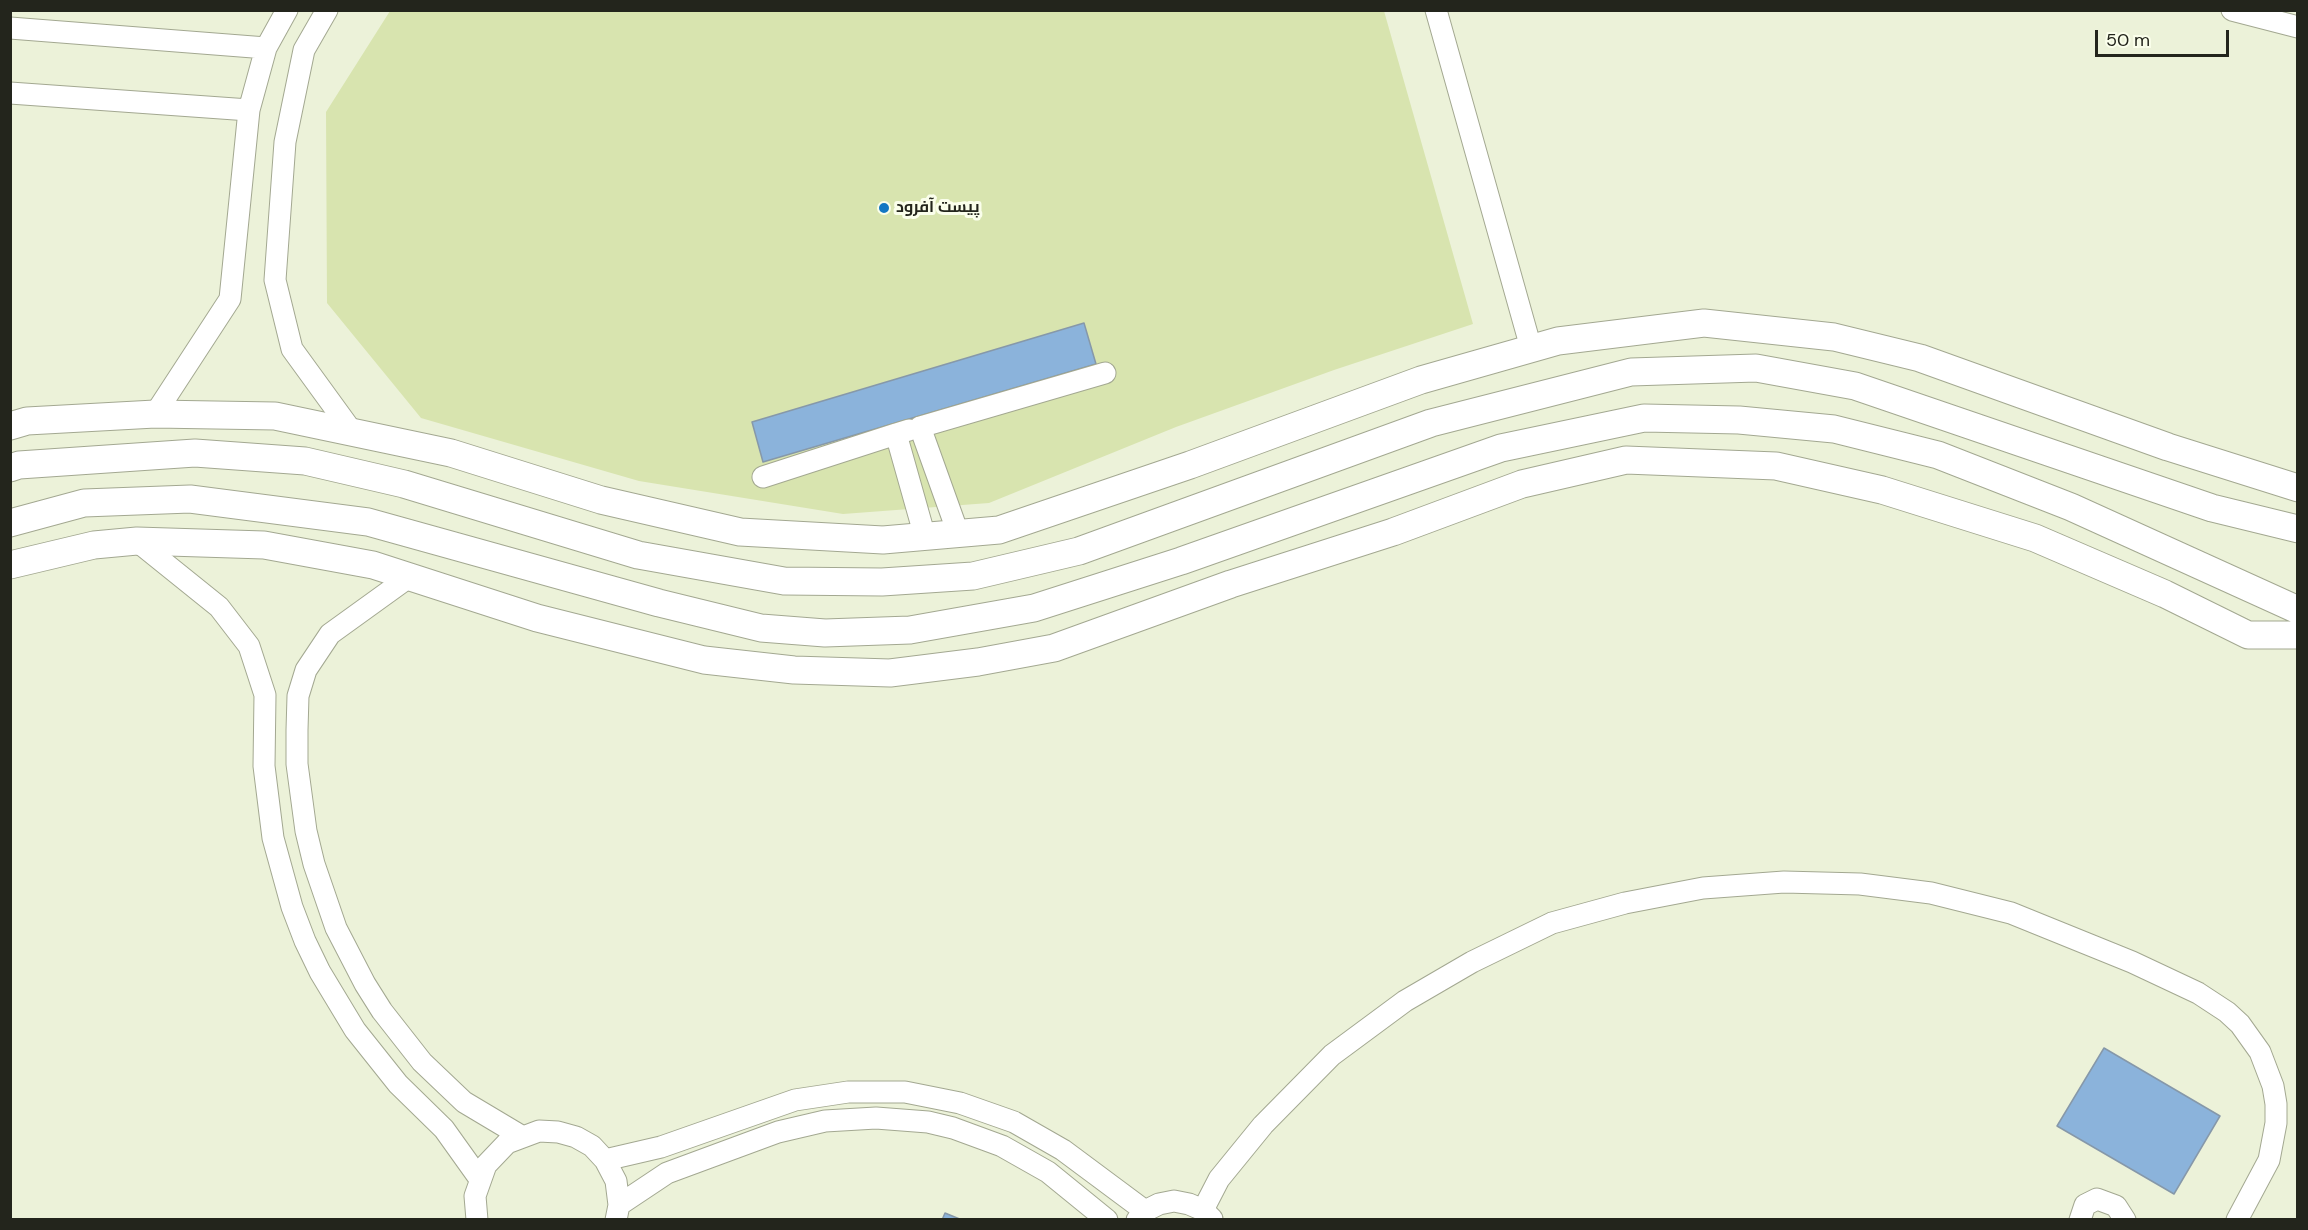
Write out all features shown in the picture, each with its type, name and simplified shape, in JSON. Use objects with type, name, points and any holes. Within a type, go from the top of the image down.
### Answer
[{"type":"main road","points":[[10,426],[27,422],[155,414],[274,416],[451,453],[601,500],[740,532],[883,540],[999,530],[1190,465],[1421,380],[1558,340],[1704,323],[1834,336],[1920,358],[2168,447],[2298,488]]},
{"type":"main road","points":[[10,468],[19,465],[195,453],[305,461],[404,484],[638,555],[784,581],[882,582],[973,576],[1079,551],[1431,423],[1631,372],[1756,368],[1855,386],[2212,508],[2298,530]]},
{"type":"main road","points":[[10,522],[84,503],[190,500],[247,506],[368,522],[659,603],[761,628],[825,633],[910,630],[1034,608],[1181,561],[1501,447],[1644,418],[1739,420],[1834,429],[1938,455],[2072,507],[2298,610]]},
{"type":"main road","points":[[10,565],[94,545],[137,541],[264,545],[373,565],[537,618],[704,660],[794,670],[890,673],[978,662],[1054,648],[1231,584],[1394,532],[1522,484],[1626,460],[1776,466],[1882,490],[2035,538],[2165,594],[2248,635],[2298,635]]},
{"type":"street","points":[[155,414],[230,299],[249,110],[266,48],[287,10]]},
{"type":"street","points":[[327,10],[304,50],[285,142],[275,280],[292,350],[353,433]]},
{"type":"street","points":[[1436,10],[1531,348]]},
{"type":"street","points":[[2232,10],[2298,27]]},
{"type":"street","points":[[10,28],[266,48]]},
{"type":"street","points":[[10,93],[249,110]]},
{"type":"street","points":[[763,477],[896,434],[1105,373]]},
{"type":"street","points":[[920,427],[958,533]]},
{"type":"street","points":[[896,434],[925,537]]},
{"type":"street","points":[[137,541],[219,607],[249,646],[265,695],[264,766],[273,838],[292,907],[305,941],[320,972],[355,1030],[398,1084],[444,1129],[479,1178]]},
{"type":"street","points":[[409,577],[330,633],[306,670],[298,696],[297,764],[306,831],[314,864],[336,928],[382,1011],[422,1062],[464,1102],[521,1136]]},
{"type":"street","points":[[605,1160],[661,1147],[795,1100],[848,1092],[904,1092],[960,1102],[1014,1122],[1063,1150],[1141,1215],[1159,1204],[1174,1201],[1190,1203],[1208,1215],[1219,1179],[1263,1125],[1332,1055],[1405,1001],[1472,962],[1552,923],[1626,903],[1703,888],[1784,882],[1860,884],[1932,892],[2011,913],[2132,962],[2198,993],[2227,1012],[2240,1024],[2260,1052],[2270,1077],[2276,1104],[2274,1142],[2269,1160],[2237,1220]]},
{"type":"street","points":[[618,1212],[667,1173],[778,1132],[825,1121],[876,1118],[945,1126],[1002,1146],[1048,1172],[1107,1220]]},
{"type":"street","points":[[477,1220],[476,1196],[479,1178],[496,1153],[521,1136],[549,1131],[576,1137],[592,1146],[605,1160],[616,1181],[618,1212]]},
{"type":"street","points":[[2080,1220],[2085,1204],[2097,1199],[2111,1203],[2125,1220]]},
{"type":"green space","name":"پیست آفرود","points":[[390,11],[1384,11],[1473,324],[1334,370],[1176,427],[989,503],[843,514],[639,481],[421,418],[327,303],[326,112]]},
{"type":"building","points":[[1084,323],[1096,364],[763,462],[752,422]]},
{"type":"building","points":[[2104,1048],[2220,1116],[2174,1194],[2057,1126]]},
{"type":"building","points":[[945,1213],[962,1220],[942,1220]]},
{"type":"place","name":"پیست آفرود","points":[[884,208]]}]
